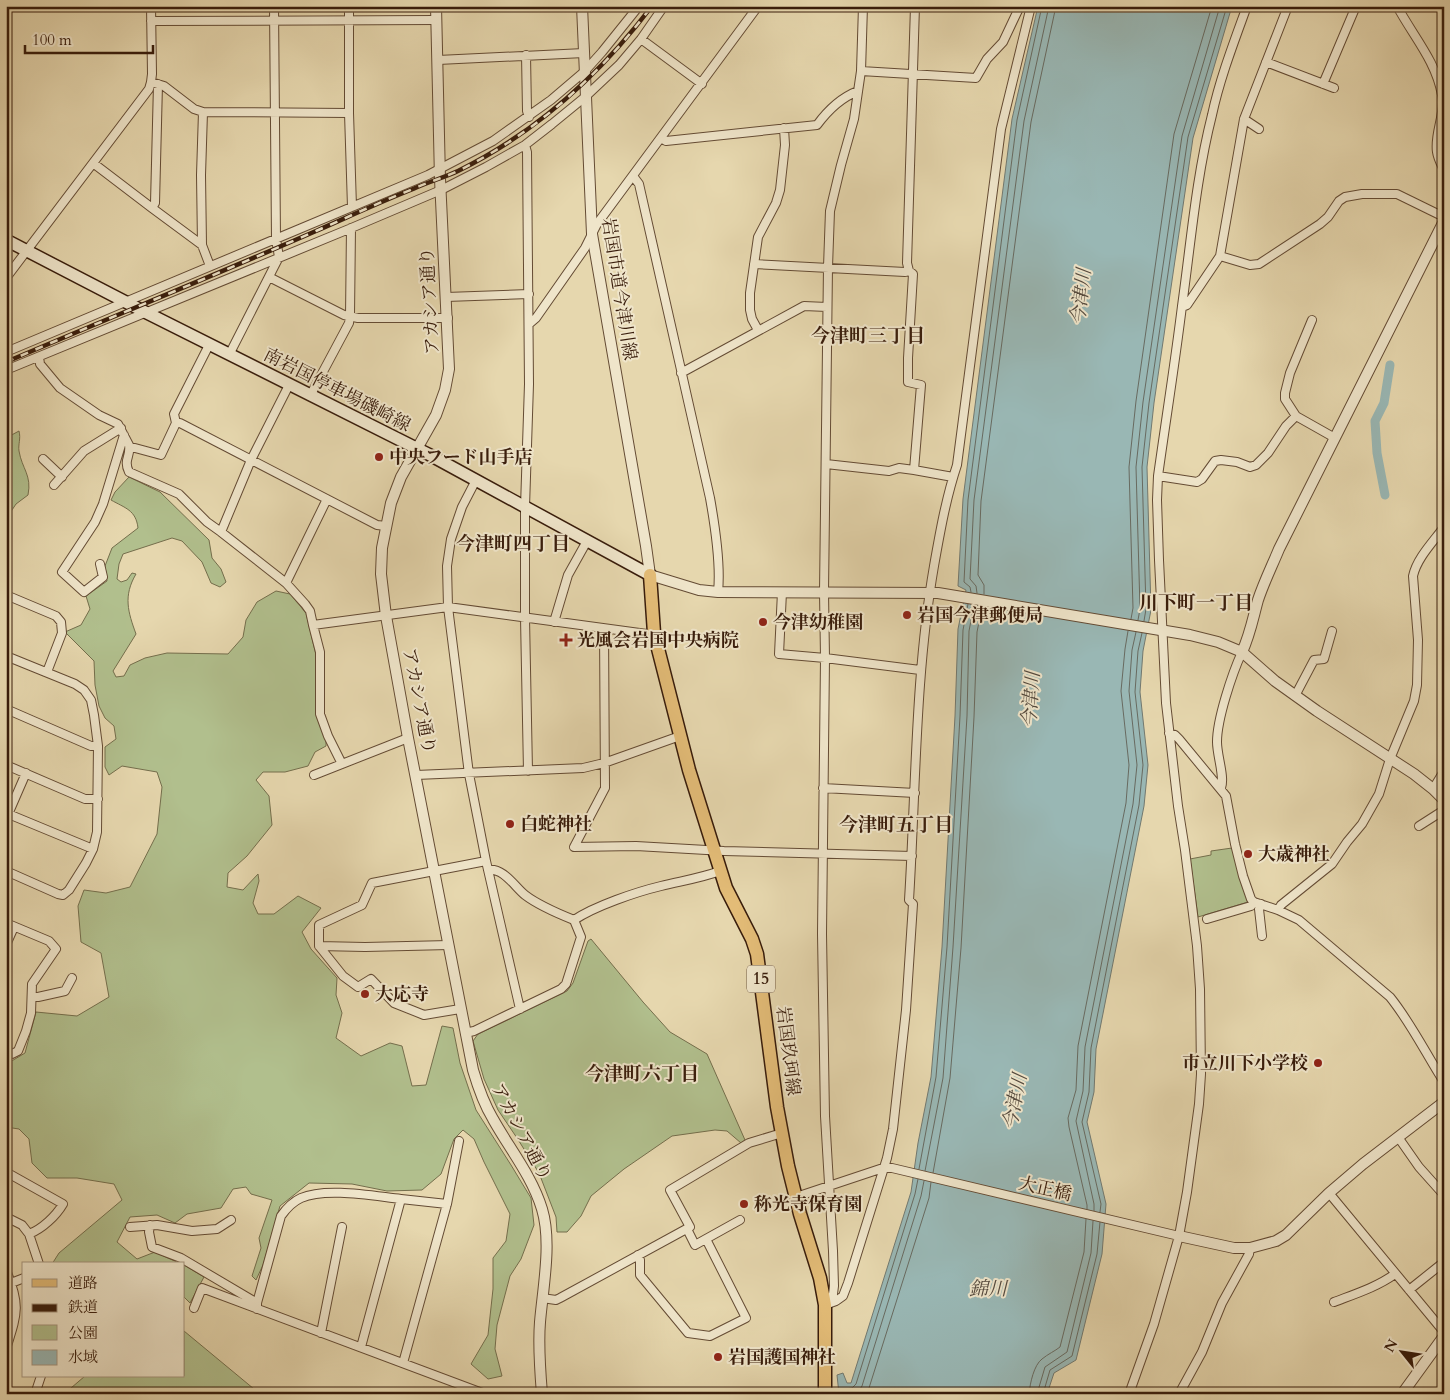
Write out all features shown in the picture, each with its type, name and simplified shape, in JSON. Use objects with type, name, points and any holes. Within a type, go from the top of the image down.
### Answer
[{"type":"main road","name":"南岩国停車場磯崎線","points":[[6,240],[228,355],[417,448],[650,574]]},
{"type":"main road","name":"岩国玖珂線","points":[[650,574],[654,633],[689,770],[726,888],[757,954],[788,1166],[829,1303],[826,1394]]},
{"type":"street","points":[[151,6],[155,83],[155,203],[152,208]]},
{"type":"street","points":[[228,355],[279,257],[276,239],[274,6]]},
{"type":"street","points":[[349,6],[349,113],[352,207]]},
{"type":"street","name":"アカシア通り","points":[[436,6],[440,169],[450,369],[436,415],[401,477],[391,503],[382,548],[381,574],[386,616],[408,738],[473,1070],[480,1093],[532,1185],[542,1209],[546,1232],[540,1346],[542,1394]]},
{"type":"street","name":"岩国市道今津川線","points":[[582,6],[592,234],[650,574]]},
{"type":"street","points":[[6,352],[440,169],[493,141],[529,117],[585,71],[640,6]]},
{"type":"street","points":[[6,370],[441,190],[486,167],[524,145],[585,97],[619,65],[664,6]]},
{"type":"street","points":[[529,324],[536,318],[580,256],[597,224],[758,6]]},
{"type":"street","points":[[829,1303],[834,1286],[825,1116],[822,854],[826,658],[824,592],[828,267],[830,211],[840,165],[854,119],[861,71],[863,6]]},
{"type":"street","points":[[914,470],[921,385],[908,382],[913,274],[909,271],[907,263],[915,6]]},
{"type":"street","points":[[861,71],[976,78],[987,59],[1003,42],[1020,6]]},
{"type":"street","points":[[829,1303],[843,1296],[848,1283],[887,1158],[893,1129],[906,1010],[913,913],[913,904],[909,900],[920,670],[929,593],[947,497],[957,466],[1001,129],[1031,6]]},
{"type":"street","points":[[1129,1394],[1154,1324],[1187,1192],[1199,1104],[1201,1074],[1197,946],[1169,733],[1159,630],[1158,476],[1196,198],[1212,114],[1247,6]]},
{"type":"street","points":[[1182,307],[1187,305],[1220,256],[1244,119],[1288,6]]},
{"type":"street","points":[[1323,84],[1356,6]]},
{"type":"street","points":[[1397,6],[1425,50],[1440,87],[1443,98],[1437,151],[1444,170]]},
{"type":"street","points":[[152,20],[437,20]]},
{"type":"street","points":[[640,39],[702,84]]},
{"type":"street","points":[[438,60],[584,53]]},
{"type":"street","points":[[526,55],[527,111],[529,117]]},
{"type":"street","points":[[1266,62],[1334,88]]},
{"type":"street","points":[[155,83],[164,86],[194,109],[203,112],[349,113]]},
{"type":"street","points":[[6,278],[155,83]]},
{"type":"street","points":[[661,138],[666,140],[817,125],[824,115],[836,104],[848,95],[858,91]]},
{"type":"street","points":[[203,112],[201,175],[202,245],[210,266]]},
{"type":"street","points":[[1244,119],[1259,129]]},
{"type":"street","points":[[758,330],[750,310],[750,293],[758,237],[776,204],[780,190],[785,145],[784,128]]},
{"type":"street","points":[[524,145],[527,152],[530,384],[525,507],[528,771]]},
{"type":"street","points":[[93,163],[202,245]]},
{"type":"street","points":[[633,176],[639,184],[710,498],[714,522],[719,581],[718,592]]},
{"type":"street","points":[[1220,256],[1250,265],[1259,264],[1320,224],[1328,217],[1339,201],[1345,197],[1362,194],[1397,194],[1444,217]]},
{"type":"street","points":[[1221,788],[1223,783],[1218,760],[1217,736],[1227,692],[1252,626],[1266,579],[1334,438],[1388,335],[1444,221]]},
{"type":"street","points":[[310,396],[349,323],[351,228]]},
{"type":"street","points":[[754,264],[909,271]]},
{"type":"street","points":[[269,277],[344,315],[358,318],[448,318]]},
{"type":"street","points":[[446,297],[529,294]]},
{"type":"street","points":[[681,373],[804,306],[827,307]]},
{"type":"street","points":[[1312,320],[1290,372],[1285,400],[1296,416],[1334,438]]},
{"type":"street","points":[[130,448],[161,455],[176,423],[174,414],[210,345]]},
{"type":"street","points":[[39,357],[40,364],[60,388],[100,415],[118,424],[130,448],[125,465],[128,472],[179,494],[207,522],[286,583],[306,604],[310,611],[320,652],[320,714],[328,736],[342,764]]},
{"type":"street","points":[[221,532],[251,460],[289,385]]},
{"type":"street","points":[[1158,476],[1197,482],[1202,479],[1215,461],[1237,462],[1250,467],[1256,465],[1268,453],[1286,426],[1296,416]]},
{"type":"street","points":[[176,423],[377,525],[386,526]]},
{"type":"street","points":[[54,485],[84,451],[122,432]]},
{"type":"street","points":[[100,564],[103,577],[84,592],[62,572],[95,522],[103,504],[122,432]]},
{"type":"street","points":[[44,459],[62,476]]},
{"type":"street","points":[[826,464],[889,471],[899,468],[953,478]]},
{"type":"street","points":[[476,480],[462,507],[451,539],[446,566],[448,608],[469,774],[486,861],[520,1009]]},
{"type":"street","points":[[286,583],[327,499]]},
{"type":"street","points":[[1278,910],[1281,905],[1332,864],[1362,824],[1379,794],[1390,759],[1414,701],[1417,685],[1418,640],[1414,570],[1444,528]]},
{"type":"street","points":[[554,622],[568,575],[587,541]]},
{"type":"street","points":[[650,574],[699,590],[718,592],[929,593],[950,595],[1190,635],[1218,642],[1242,652],[1295,696],[1414,774],[1444,800]]},
{"type":"street","points":[[782,592],[779,654],[920,670]]},
{"type":"street","points":[[6,595],[56,616],[61,622],[62,633],[47,672]]},
{"type":"street","points":[[313,625],[448,608],[604,629],[647,634],[654,633]]},
{"type":"street","points":[[604,629],[605,788],[574,847],[636,846],[912,856]]},
{"type":"street","points":[[1295,696],[1314,660],[1324,659],[1332,631]]},
{"type":"street","points":[[6,656],[76,684],[84,690],[92,700],[98,746],[98,832],[93,849],[69,890],[63,895],[6,871]]},
{"type":"street","points":[[6,709],[91,746],[98,746]]},
{"type":"street","points":[[1169,733],[1179,739],[1226,796],[1234,844],[1251,899],[1299,920],[1390,997],[1397,1005],[1444,1082]]},
{"type":"street","points":[[416,775],[583,768],[604,764],[680,736]]},
{"type":"street","points":[[314,775],[408,738]]},
{"type":"street","points":[[6,765],[85,799],[98,799]]},
{"type":"street","points":[[1433,789],[1444,771]]},
{"type":"street","points":[[26,774],[7,815],[93,849]]},
{"type":"street","points":[[823,788],[915,793]]},
{"type":"street","points":[[1419,826],[1444,810]]},
{"type":"street","points":[[460,1009],[424,1015],[394,1003],[371,979],[358,987],[343,976],[319,946],[319,925],[362,905],[372,884],[486,861]]},
{"type":"street","points":[[465,1033],[474,1031],[561,989],[566,984],[581,936],[574,920],[527,897],[500,872],[488,870]]},
{"type":"street","points":[[574,920],[608,903],[658,887],[720,871]]},
{"type":"street","points":[[1207,919],[1258,903]]},
{"type":"street","points":[[1258,903],[1262,936]]},
{"type":"street","points":[[6,945],[10,925],[49,941],[56,950],[32,984],[31,1013],[18,1051],[12,1054],[6,1052]]},
{"type":"street","points":[[319,946],[449,945]]},
{"type":"street","points":[[32,997],[65,991],[72,978]]},
{"type":"street","points":[[1176,1236],[1234,1248],[1250,1248],[1276,1241],[1286,1235],[1329,1193],[1363,1164],[1444,1102]]},
{"type":"street","points":[[542,1298],[556,1300],[690,1227],[670,1190],[749,1144],[782,1133]]},
{"type":"street","points":[[1398,1137],[1419,1167],[1444,1195]]},
{"type":"street","points":[[403,1363],[447,1204],[459,1141]]},
{"type":"street","points":[[796,1197],[883,1168]]},
{"type":"street","name":"大正橋","points":[[883,1168],[910,1172],[1176,1236]]},
{"type":"street","points":[[6,1172],[63,1204],[58,1212],[29,1234]]},
{"type":"street","points":[[1329,1193],[1444,1332]]},
{"type":"street","points":[[257,1306],[281,1216],[288,1206],[300,1199],[314,1194],[346,1194],[447,1204]]},
{"type":"street","points":[[361,1347],[401,1199]]},
{"type":"street","points":[[6,1217],[22,1225],[29,1234],[39,1262]]},
{"type":"street","points":[[130,1227],[157,1225],[192,1231],[217,1229],[231,1220]]},
{"type":"street","points":[[687,1229],[695,1245],[740,1220]]},
{"type":"street","points":[[150,1225],[149,1232],[152,1247],[181,1258],[257,1306]]},
{"type":"street","points":[[322,1333],[342,1227]]},
{"type":"street","points":[[638,1255],[640,1275],[688,1333],[710,1336],[746,1318],[706,1239]]},
{"type":"street","points":[[1179,1394],[1202,1352],[1222,1303],[1249,1254],[1250,1248]]},
{"type":"street","points":[[1408,1290],[1444,1262]]},
{"type":"street","points":[[6,1270],[9,1284],[16,1296],[17,1312],[6,1349]]},
{"type":"street","points":[[1334,1302],[1366,1290],[1395,1274]]},
{"type":"street","points":[[9,1284],[22,1279]]},
{"type":"street","points":[[194,1308],[202,1288],[257,1306],[322,1333],[485,1394]]},
{"type":"street","points":[[1402,1394],[1444,1336]]},
{"type":"street","points":[[35,1394],[40,1378]]},
{"type":"green space","points":[[19,431],[20,457],[28,477],[29,488],[28,495],[16,504],[8,516],[6,514],[6,438]]},
{"type":"green space","points":[[129,477],[160,492],[209,540],[212,558],[221,569],[226,582],[220,587],[211,583],[202,562],[182,541],[172,538],[123,554],[119,564],[117,579],[121,582],[127,580],[132,573],[136,574],[129,590],[128,604],[136,634],[113,671],[116,677],[124,676],[130,665],[145,658],[167,653],[228,654],[243,637],[246,620],[257,602],[276,591],[290,594],[306,613],[316,655],[319,714],[326,737],[326,746],[315,752],[308,766],[285,772],[263,772],[256,780],[269,796],[272,825],[247,856],[228,873],[227,887],[243,890],[258,874],[259,881],[253,903],[258,914],[274,914],[298,896],[321,908],[302,932],[311,949],[337,978],[336,995],[342,1013],[336,1038],[361,1056],[390,1043],[402,1046],[412,1086],[426,1085],[442,1026],[453,1028],[460,1063],[476,1110],[531,1198],[534,1225],[521,1259],[510,1276],[497,1325],[495,1349],[502,1376],[488,1379],[471,1364],[488,1335],[493,1289],[493,1258],[506,1241],[510,1214],[474,1139],[463,1130],[454,1139],[441,1174],[422,1190],[387,1191],[352,1184],[309,1183],[280,1206],[263,1265],[256,1280],[252,1276],[261,1248],[259,1238],[272,1200],[251,1194],[246,1187],[233,1189],[221,1208],[187,1214],[175,1223],[157,1215],[130,1217],[117,1242],[137,1259],[155,1252],[177,1262],[53,1262],[59,1253],[122,1200],[114,1184],[77,1178],[47,1178],[32,1163],[29,1139],[19,1129],[6,1127],[6,1059],[10,1062],[25,1053],[36,1012],[77,1016],[109,997],[101,953],[81,942],[78,906],[84,890],[106,893],[130,887],[157,834],[162,787],[157,772],[122,766],[109,775],[105,767],[105,747],[116,739],[114,726],[105,718],[99,706],[95,685],[94,661],[65,632],[81,625],[90,609],[86,596],[107,581],[105,566],[112,548],[138,528],[132,513],[111,500],[115,492]]},
{"type":"green space","points":[[1232,848],[1248,902],[1198,917],[1190,859],[1211,855],[1211,851]]},
{"type":"green space","points":[[591,939],[670,1032],[707,1054],[745,1140],[741,1143],[727,1131],[715,1130],[672,1136],[624,1169],[591,1196],[581,1216],[567,1232],[557,1232],[556,1217],[539,1173],[498,1110],[484,1079],[473,1041],[478,1034],[567,991],[573,983],[588,941]]},
{"type":"green space","points":[[185,1266],[204,1277],[190,1303],[185,1298]]},
{"type":"green space","points":[[185,1332],[260,1394],[64,1394],[83,1378],[185,1378]]},
{"type":"water","name":"錦川","points":[[1038,6],[1232,6],[1193,138],[1154,403],[1147,467],[1151,610],[1143,651],[1140,692],[1148,765],[1144,806],[1096,1049],[1094,1092],[1087,1122],[1106,1204],[1102,1254],[1076,1360],[1054,1373],[1047,1394],[839,1394],[837,1375],[843,1373],[847,1383],[851,1383],[911,1192],[931,1077],[942,947],[958,629],[966,590],[958,586],[963,499],[1012,119]]},
{"type":"waterway","points":[[1385,495],[1377,453],[1375,421],[1384,403],[1390,365]]},
{"type":"railway","points":[[6,362],[458,171],[487,156],[514,139],[565,100],[610,56],[652,6]]},
{"type":"place","name":"中央フード山手店","points":[[379,457]]},
{"type":"place","name":"岩国今津郵便局","points":[[907,615]]},
{"type":"place","name":"今津幼稚園","points":[[763,622]]},
{"type":"place","name":"光風会岩国中央病院","points":[[566,640]]},
{"type":"place","name":"白蛇神社","points":[[510,824]]},
{"type":"place","name":"大歳神社","points":[[1248,854]]},
{"type":"place","name":"大応寺","points":[[365,994]]},
{"type":"place","name":"市立川下小学校","points":[[1318,1063]]},
{"type":"place","name":"称光寺保育園","points":[[744,1204]]},
{"type":"place","name":"岩国護国神社","points":[[718,1357]]},
{"type":"district","name":"今津町三丁目","points":[[868,336]]},
{"type":"district","name":"今津町四丁目","points":[[513,544]]},
{"type":"district","name":"川下町一丁目","points":[[1196,603]]},
{"type":"district","name":"今津町五丁目","points":[[896,825]]},
{"type":"district","name":"今津町六丁目","points":[[642,1074]]},
{"type":"water label","name":"今津川","points":[[1081,297]]},
{"type":"water label","name":"今津川","points":[[1031,700]]},
{"type":"water label","name":"今津川","points":[[1015,1102]]}]
